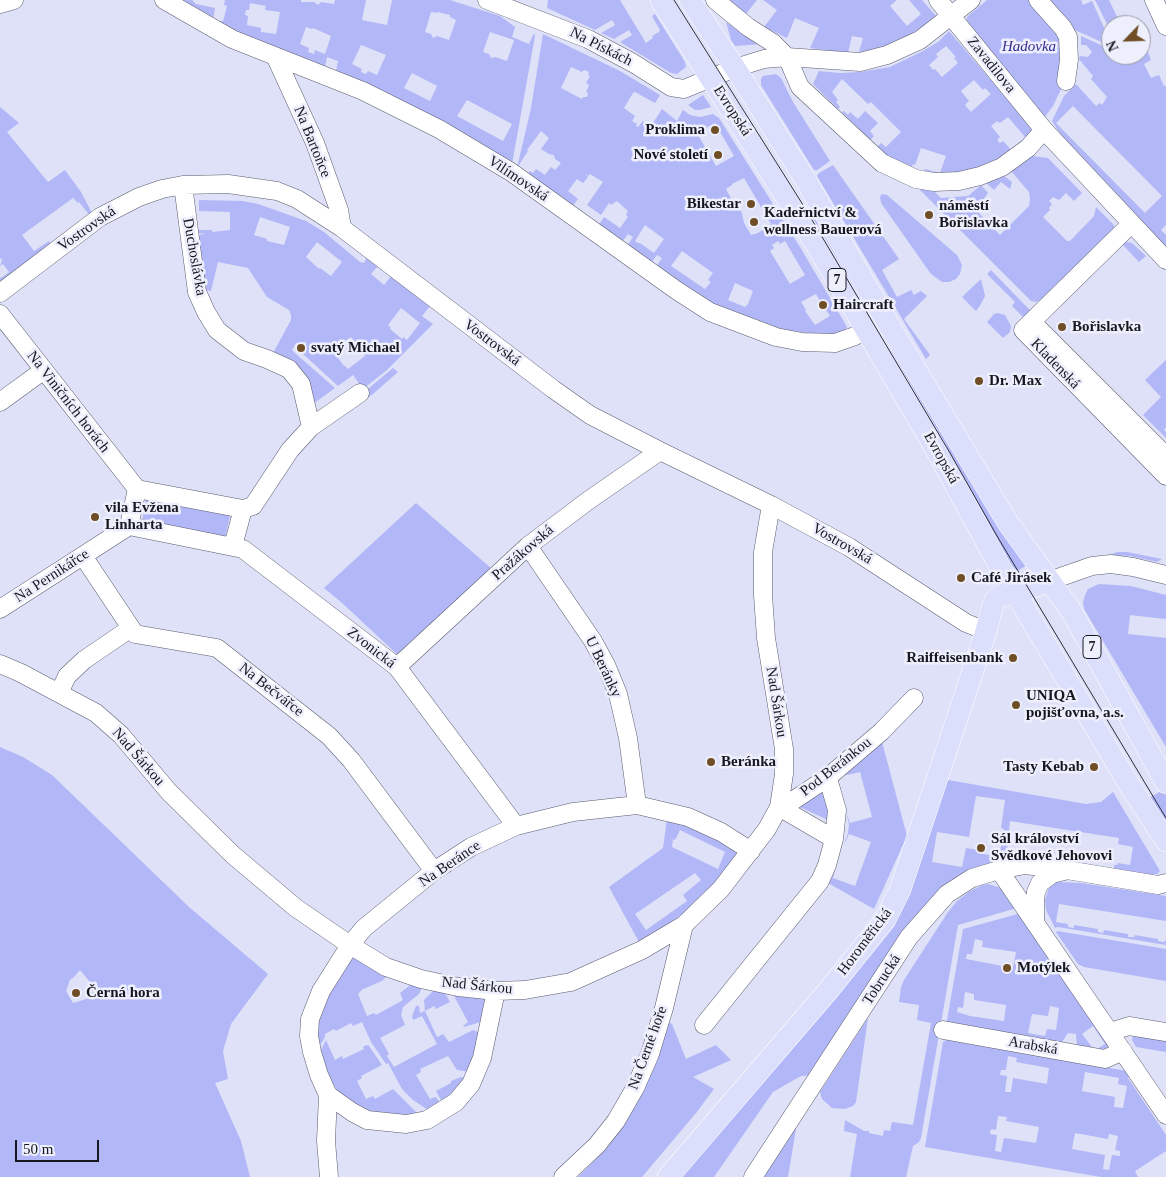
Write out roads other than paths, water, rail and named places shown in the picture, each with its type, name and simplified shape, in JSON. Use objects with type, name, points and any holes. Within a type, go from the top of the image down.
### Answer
[{"type":"main road","name":"Evropská","points":[[661,0],[814,241],[934,446],[1016,594],[1130,786],[1166,841]]},
{"type":"main road","name":"Evropská","points":[[690,0],[805,179],[883,315],[1008,524],[1072,612],[1166,783]]},
{"type":"main road","points":[[1016,594],[1049,581]]},
{"type":"main road","name":"Horoměřická","points":[[668,1177],[827,992],[885,920],[900,890],[986,631],[990,612],[996,599],[1005,594],[1016,594]]},
{"type":"street","points":[[0,4],[14,0]]},
{"type":"street","name":"Vilímovská","points":[[164,0],[232,39],[363,91],[439,129],[511,172],[676,290],[710,312],[776,337],[802,342],[835,343],[867,330]]},
{"type":"street","name":"Na Pískách","points":[[487,0],[541,19],[588,39],[633,63],[670,87],[684,89],[711,78]]},
{"type":"street","points":[[715,0],[748,27],[773,43],[787,58],[800,88],[882,164],[916,179],[934,182],[959,181],[980,176],[1002,167],[1028,148],[1044,130],[1166,260]]},
{"type":"street","name":"Zavadilova","points":[[938,0],[1044,130]]},
{"type":"street","points":[[735,68],[764,59],[787,58],[860,62],[887,55],[920,40],[971,0]]},
{"type":"street","points":[[1038,0],[1064,28],[1068,37],[1069,60],[1066,81]]},
{"type":"street","points":[[1154,0],[1166,26]]},
{"type":"street","name":"Na Bartoňce","points":[[276,58],[315,143],[339,210],[342,228]]},
{"type":"street","name":"Evropská","points":[[711,78],[735,68]]},
{"type":"street","name":"Vostrovská","points":[[0,293],[100,217],[139,197],[183,184],[228,184],[276,191],[297,199],[342,228],[553,389],[590,415],[772,505],[849,547],[966,623],[986,631]]},
{"type":"street","name":"Duchoslávka","points":[[183,184],[197,292],[206,312],[217,330],[244,351],[267,358],[289,369],[301,384],[311,427]]},
{"type":"street","points":[[1032,322],[1131,224]]},
{"type":"street","name":"Na Viničních horách","points":[[0,314],[137,489]]},
{"type":"street","name":"Kladenská","points":[[1166,456],[1032,322],[1023,330],[1166,476]]},
{"type":"street","points":[[0,402],[44,370]]},
{"type":"street","points":[[243,509],[233,546],[129,526],[137,489],[243,509],[253,506],[290,450],[311,427],[360,393]]},
{"type":"street","name":"Pražákovská","points":[[397,667],[528,546],[589,500],[660,451]]},
{"type":"street","name":"Nad Šárkou","points":[[0,664],[21,672],[96,712],[121,735],[169,792],[233,855],[296,908],[386,967],[421,979],[458,987],[525,990],[571,982],[642,950],[684,926],[715,896],[751,851],[767,829],[778,807],[784,774],[784,748],[766,638],[762,594],[763,552],[766,528],[772,505]]},
{"type":"street","name":"Na Pernikářce","points":[[0,609],[129,526]]},
{"type":"street","name":"Zvonická","points":[[233,546],[243,549],[397,667],[516,826]]},
{"type":"street","name":"U Beránky","points":[[528,546],[593,641],[606,665],[620,703],[628,738],[637,805]]},
{"type":"street","points":[[59,693],[67,676],[84,660],[131,628],[83,556]]},
{"type":"street","points":[[1049,581],[1092,566],[1111,564],[1133,567],[1166,576]]},
{"type":"street","name":"Na Bečvářce","points":[[131,628],[135,634],[218,648],[298,709],[329,736],[351,760],[434,871]]},
{"type":"street","name":"Pod Beránkou","points":[[778,807],[791,802],[827,778],[881,732],[914,698]]},
{"type":"street","name":"Pod Beránkou","points":[[704,1025],[820,881],[827,866],[834,839],[837,810],[829,782]]},
{"type":"street","name":"Na Beránce","points":[[328,1096],[318,1075],[309,1036],[310,1019],[321,991],[350,945],[364,928],[434,871],[471,847],[516,826],[573,812],[637,805],[688,817],[721,832],[751,851]]},
{"type":"street","name":"Pod Beránkou","points":[[778,807],[834,839]]},
{"type":"street","name":"Tobrucká","points":[[752,1177],[909,937],[947,894],[972,878],[999,870],[1025,865],[1067,870]]},
{"type":"street","points":[[999,870],[1166,1115]]},
{"type":"street","points":[[1035,922],[1036,892],[1040,883],[1052,874],[1067,870],[1158,885],[1166,883]]},
{"type":"street","name":"Na Černé hoře","points":[[564,1177],[602,1139],[616,1121],[635,1088],[650,1054],[664,1008],[684,926]]},
{"type":"street","points":[[328,1096],[367,1120],[406,1124],[427,1120],[456,1102],[471,1084],[482,1058],[496,990]]},
{"type":"street","points":[[1110,1032],[1129,1026],[1166,1032]]},
{"type":"street","name":"Arabská","points":[[943,1030],[1105,1059],[1123,1051]]},
{"type":"street","points":[[328,1096],[326,1141],[328,1177]]},
{"type":"tram line","points":[[674,0],[805,208],[997,536],[1166,818]]},
{"type":"place","name":"Proklima","points":[[715,130]]},
{"type":"place","name":"Nové století","points":[[718,155]]},
{"type":"place","name":"Bikestar","points":[[751,204]]},
{"type":"place","name":"náměstí Bořislavka","points":[[929,215]]},
{"type":"place","name":"Kadeřnictví & wellness Bauerová","points":[[754,222]]},
{"type":"place","name":"Haircraft","points":[[823,305]]},
{"type":"place","name":"Bořislavka","points":[[1062,327]]},
{"type":"place","name":"svatý Michael","points":[[301,348]]},
{"type":"place","name":"Dr. Max","points":[[979,381]]},
{"type":"place","name":"vila Evžena Linharta","points":[[95,517]]},
{"type":"place","name":"Café Jirásek","points":[[961,578]]},
{"type":"place","name":"Raiffeisenbank","points":[[1013,658]]},
{"type":"place","name":"UNIQA pojišťovna, a.s.","points":[[1016,705]]},
{"type":"place","name":"Beránka","points":[[711,762]]},
{"type":"place","name":"Tasty Kebab","points":[[1094,767]]},
{"type":"place","name":"Sál království Svědkové Jehovovi","points":[[981,848]]},
{"type":"place","name":"Motýlek","points":[[1007,968]]},
{"type":"place","name":"Černá hora","points":[[76,993]]},
{"type":"park label","name":"Hadovka","points":[[1029,47]]}]
